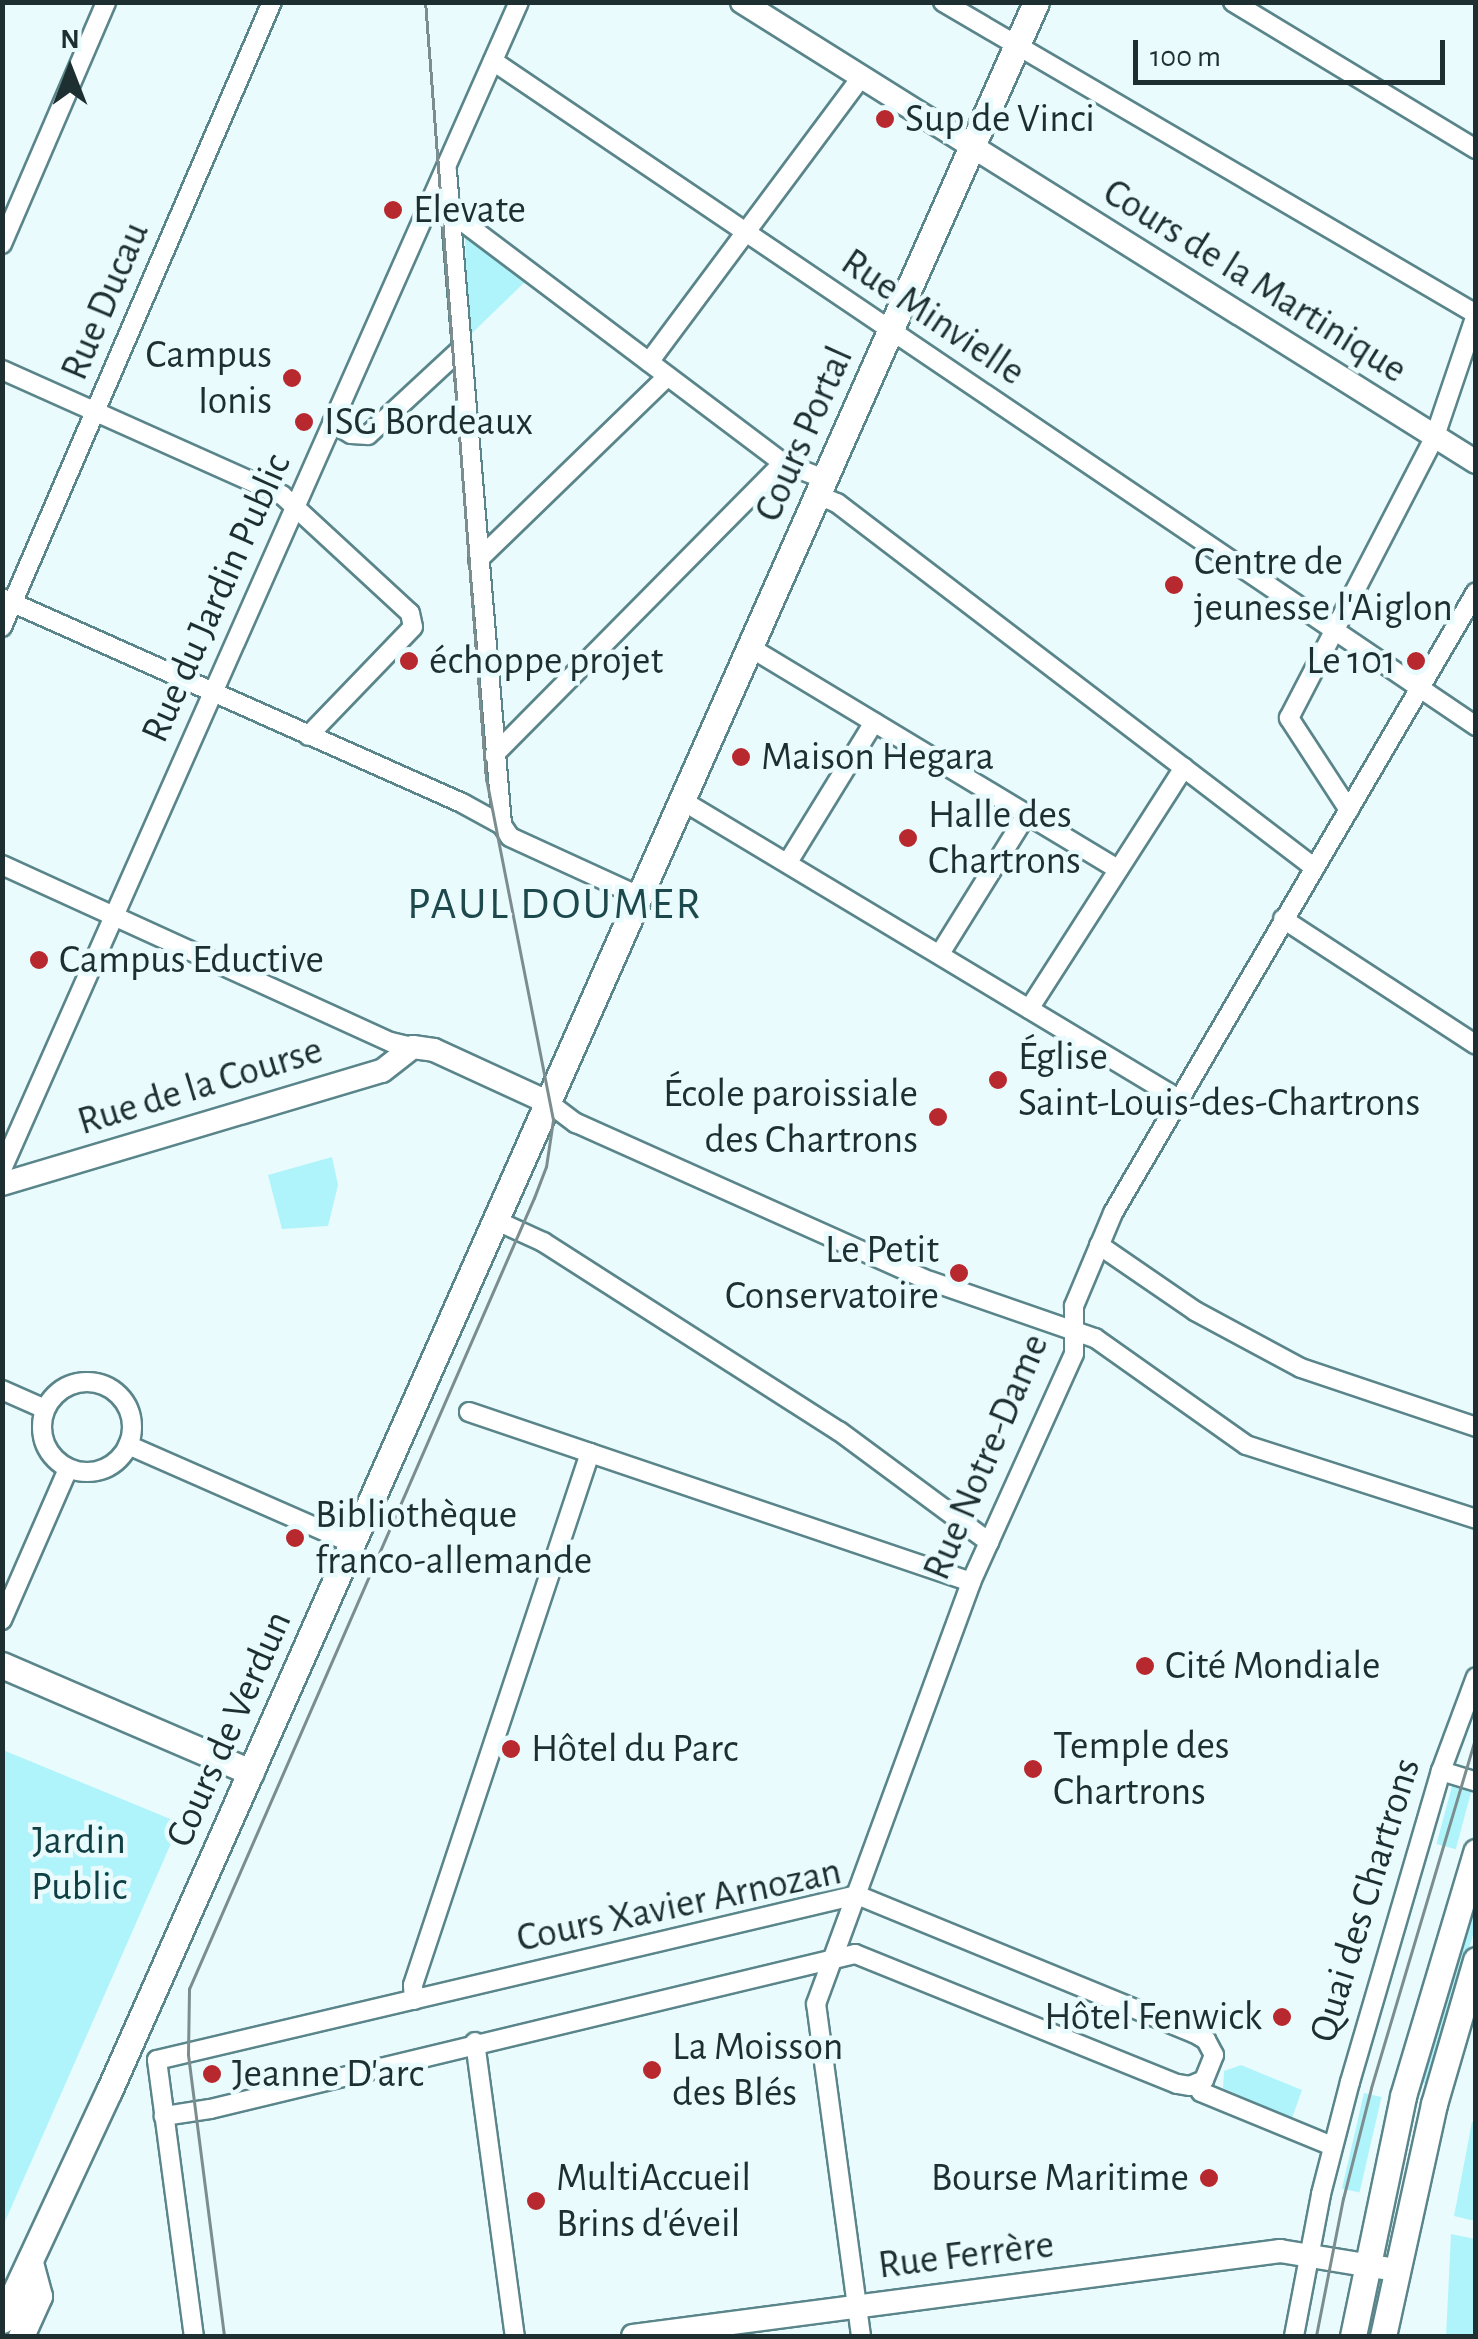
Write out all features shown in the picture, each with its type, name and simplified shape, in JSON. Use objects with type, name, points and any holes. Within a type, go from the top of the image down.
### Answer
[{"type":"main road","name":"Cours Portal","points":[[641,897],[1036,2]]},
{"type":"main road","name":"Cours de Verdun","points":[[2,2320],[128,2048],[641,897]]},
{"type":"main road","points":[[2,1665],[251,1772]]},
{"type":"main road","points":[[1353,2336],[1403,2096],[1476,1852]]},
{"type":"main road","points":[[1383,2336],[1434,2104],[1476,1960]]},
{"type":"main road","name":"Cours de Verdun","points":[[21,2336],[39,2296],[30,2262]]},
{"type":"street","points":[[2,244],[106,2]]},
{"type":"street","name":"Rue Ducau","points":[[2,627],[8,600],[95,412],[272,2]]},
{"type":"street","name":"Rue du Jardin Public","points":[[2,1169],[520,2]]},
{"type":"street","name":"Cours de la Martinique","points":[[742,2],[1476,462]]},
{"type":"street","points":[[942,2],[1476,315],[1435,436],[1289,718],[1349,810]]},
{"type":"street","points":[[1233,2],[1476,149]]},
{"type":"street","name":"Rue Minvielle","points":[[493,61],[1476,726]]},
{"type":"street","points":[[649,362],[860,78]]},
{"type":"street","points":[[447,166],[502,825],[510,838],[641,897]]},
{"type":"street","points":[[450,212],[783,463],[822,487],[837,503],[1315,868]]},
{"type":"street","points":[[332,424],[351,434],[368,434],[462,348]]},
{"type":"street","points":[[2,370],[282,495],[410,613],[413,627],[308,736]]},
{"type":"street","points":[[478,560],[668,376]]},
{"type":"street","points":[[494,755],[783,463]]},
{"type":"street","name":"Rue Notre-Dame","points":[[862,2336],[816,2004],[971,1582],[1074,1354],[1074,1306],[1100,1245],[1177,1098],[1476,592]]},
{"type":"street","points":[[8,600],[462,802],[502,825]]},
{"type":"street","points":[[751,648],[1118,869]]},
{"type":"street","points":[[788,862],[874,722]]},
{"type":"street","points":[[1029,1009],[1184,768]]},
{"type":"street","points":[[683,801],[942,952],[949,962],[1177,1098]]},
{"type":"street","points":[[942,952],[1027,814]]},
{"type":"street","points":[[2,865],[391,1042],[434,1050],[549,1102],[576,1124],[930,1280],[1096,1338],[1246,1445],[1476,1519]]},
{"type":"street","points":[[1283,919],[1476,1045]]},
{"type":"street","name":"Rue de la Course","points":[[2,1184],[382,1071],[413,1047]]},
{"type":"street","points":[[497,1221],[542,1242],[839,1432],[989,1542]]},
{"type":"street","points":[[1100,1245],[1195,1311],[1302,1368],[1476,1427]]},
{"type":"street","points":[[77,1383],[105,1386],[117,1393],[131,1418],[128,1445],[120,1457],[96,1472],[68,1468],[48,1450],[42,1423],[45,1409],[53,1397],[77,1383]]},
{"type":"street","points":[[2,1390],[45,1409]]},
{"type":"street","points":[[469,1412],[971,1582]]},
{"type":"street","points":[[128,1445],[353,1544]]},
{"type":"street","points":[[414,2000],[413,1986],[590,1453]]},
{"type":"street","points":[[2,1620],[68,1468]]},
{"type":"street","name":"Quai des Chartrons","points":[[1294,2336],[1332,2146],[1441,1771],[1476,1677]]},
{"type":"street","points":[[1441,1771],[1476,1782]]},
{"type":"street","name":"Cours Xavier Arnozan","points":[[157,2060],[857,1896],[1194,2033],[1206,2040],[1214,2055],[1204,2080],[1197,2085],[1177,2084],[856,1954],[164,2116]]},
{"type":"street","points":[[475,2042],[514,2336]]},
{"type":"street","points":[[128,2048],[157,2060],[194,2336]]},
{"type":"street","name":"Cours Xavier Arnozan","points":[[1197,2085],[1201,2092],[1332,2146]]},
{"type":"street","name":"Rue Ferrère","points":[[633,2336],[1274,2252],[1309,2254],[1396,2270]]},
{"type":"green space","points":[[465,238],[472,238],[528,279],[469,336]]},
{"type":"green space","points":[[332,1157],[338,1185],[328,1226],[282,1229],[268,1175]]},
{"type":"green space","name":"Jardin Public","points":[[3,1750],[180,1823],[3,2226]]},
{"type":"green space","points":[[1452,1786],[1471,1791],[1456,1849],[1436,1844]]},
{"type":"green space","points":[[1471,1908],[1475,1909],[1475,1928],[1429,2085],[1420,2082]]},
{"type":"green space","points":[[1241,2065],[1302,2090],[1292,2118],[1223,2088],[1224,2071]]},
{"type":"green space","points":[[1364,2093],[1382,2097],[1359,2193],[1342,2188]]},
{"type":"green space","points":[[1472,2122],[1476,2123],[1475,2221],[1454,2216]]},
{"type":"green space","points":[[1451,2234],[1475,2239],[1475,2336],[1446,2336]]},
{"type":"tram line","points":[[224,2336],[188,2054],[189,1989],[534,1198],[546,1167],[553,1120],[486,780],[425,2]]},
{"type":"tram line","points":[[1316,2336],[1343,2199],[1371,2088],[1476,1735]]},
{"type":"place","name":"Sup de Vinci","points":[[885,119]]},
{"type":"place","name":"Elevate","points":[[393,210]]},
{"type":"place","name":"Campus Ionis","points":[[292,378]]},
{"type":"place","name":"ISG Bordeaux","points":[[304,422]]},
{"type":"place","name":"Centre de jeunesse l'Aiglon","points":[[1174,585]]},
{"type":"place","name":"échoppe projet","points":[[409,661]]},
{"type":"place","name":"Le 101","points":[[1416,661]]},
{"type":"place","name":"Maison Hegara","points":[[741,757]]},
{"type":"place","name":"Halle des Chartrons","points":[[908,838]]},
{"type":"place","name":"Campus Eductive","points":[[39,960]]},
{"type":"place","name":"Église Saint-Louis-des-Chartrons","points":[[998,1080]]},
{"type":"place","name":"École paroissiale des Chartrons","points":[[938,1117]]},
{"type":"place","name":"Le Petit Conservatoire","points":[[959,1273]]},
{"type":"place","name":"Bibliothèque franco-allemande","points":[[295,1538]]},
{"type":"place","name":"Cité Mondiale","points":[[1145,1666]]},
{"type":"place","name":"Hôtel du Parc","points":[[511,1749]]},
{"type":"place","name":"Temple des Chartrons","points":[[1033,1769]]},
{"type":"place","name":"Hôtel Fenwick","points":[[1282,2017]]},
{"type":"place","name":"La Moisson des Blés","points":[[652,2070]]},
{"type":"place","name":"Jeanne D'arc","points":[[212,2074]]},
{"type":"place","name":"Bourse Maritime","points":[[1209,2178]]},
{"type":"place","name":"MultiAccueil Brins d'éveil","points":[[536,2201]]},
{"type":"district","name":"PAUL DOUMER","points":[[555,905]]}]
